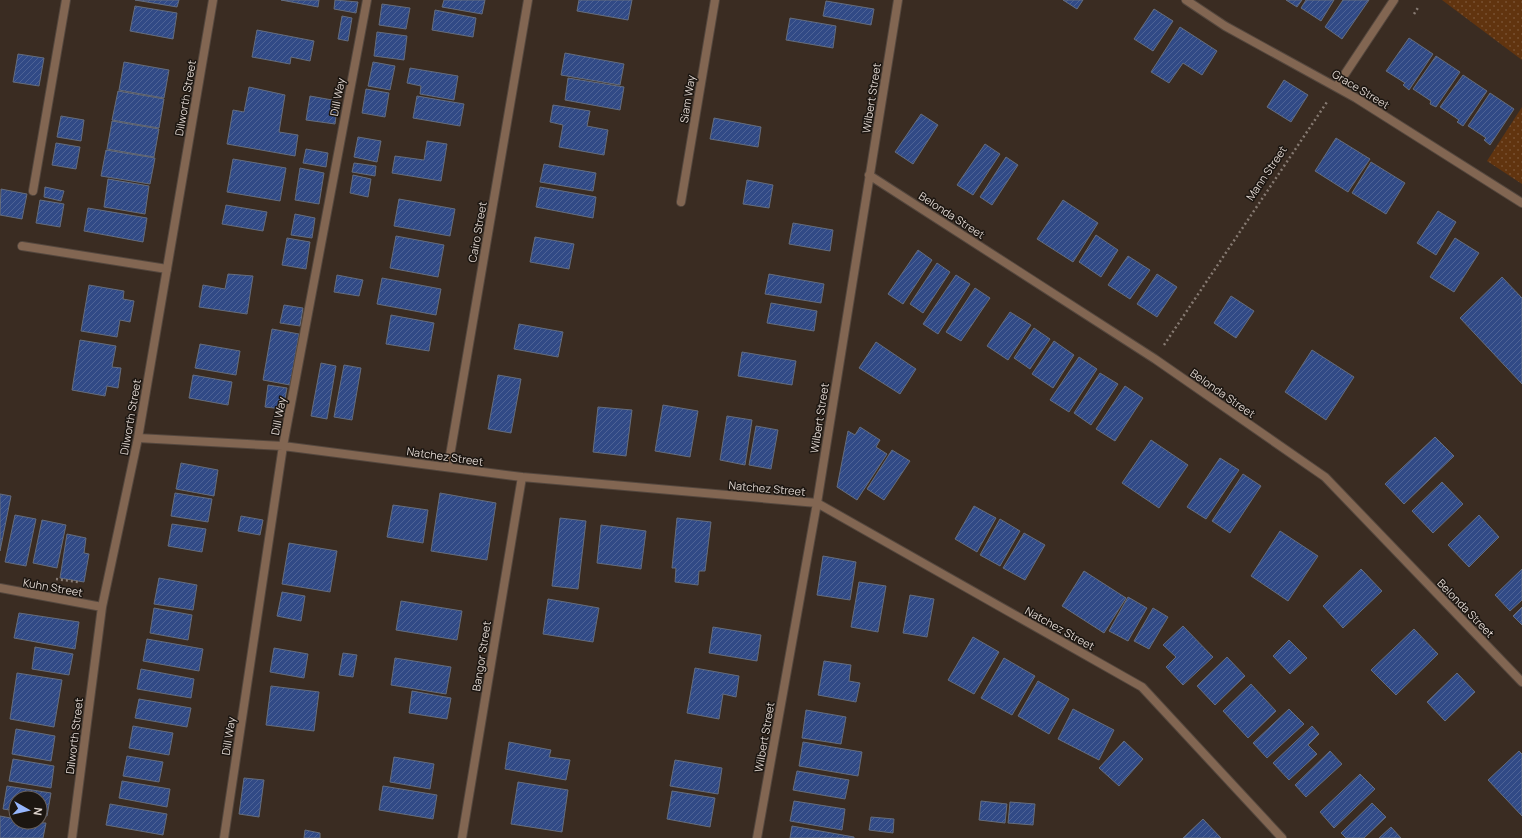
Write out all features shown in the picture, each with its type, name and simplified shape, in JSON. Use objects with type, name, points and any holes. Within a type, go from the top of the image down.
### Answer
[{"type":"street","points":[[33,191],[66,0]]},
{"type":"street","name":"Dilworth Street","points":[[72,838],[102,607],[138,438],[213,0]]},
{"type":"street","name":"Dill Way","points":[[224,838],[283,446],[367,0]]},
{"type":"street","name":"Cairo Street","points":[[448,467],[528,0]]},
{"type":"street","name":"Siam Way","points":[[681,202],[714,0]]},
{"type":"street","name":"Wilbert Street","points":[[757,838],[817,503],[898,0]]},
{"type":"street","name":"Grace Street","points":[[1186,0],[1225,26],[1337,86],[1522,203]]},
{"type":"street","points":[[1337,86],[1394,0]]},
{"type":"street","name":"Belonda Street","points":[[869,175],[1155,359],[1325,477],[1522,682]]},
{"type":"street","points":[[22,246],[167,269]]},
{"type":"street","name":"Natchez Street","points":[[138,438],[283,446],[522,477],[817,503],[1142,687],[1282,838]]},
{"type":"street","name":"Bangor Street","points":[[462,838],[522,477]]},
{"type":"street","name":"Kuhn Street","points":[[0,588],[102,607]]},
{"type":"path","points":[[1414,14],[1419,6]]},
{"type":"path","name":"Mann Street","points":[[1155,359],[1337,86]]},
{"type":"shaded area","points":[[1442,0],[1522,0],[1522,60]]},
{"type":"shaded area","points":[[1522,107],[1522,184],[1487,161]]},
{"type":"building","points":[[135,0],[179,0],[177,7]]},
{"type":"building","points":[[281,0],[319,0],[318,7]]},
{"type":"building","points":[[335,0],[358,2],[356,13],[334,9]]},
{"type":"building","points":[[444,0],[485,0],[482,14],[442,7]]},
{"type":"building","points":[[579,0],[632,0],[628,20],[577,11]]},
{"type":"building","points":[[1063,0],[1083,0],[1077,9]]},
{"type":"building","points":[[1286,0],[1302,0],[1297,7]]},
{"type":"building","points":[[1306,0],[1334,0],[1321,21],[1301,8]]},
{"type":"building","points":[[1343,0],[1369,0],[1342,39],[1325,27]]},
{"type":"building","points":[[826,1],[874,9],[871,25],[823,16]]},
{"type":"building","points":[[382,4],[410,8],[406,29],[379,25]]},
{"type":"building","points":[[135,6],[177,13],[173,39],[130,31]]},
{"type":"building","points":[[1154,9],[1173,21],[1153,51],[1134,39]]},
{"type":"building","points":[[435,10],[476,18],[473,37],[432,30]]},
{"type":"building","points":[[342,16],[352,18],[348,41],[338,39]]},
{"type":"building","points":[[790,18],[836,26],[833,48],[786,40]]},
{"type":"building","points":[[1180,27],[1217,51],[1202,75],[1183,63],[1169,83],[1151,72]]},
{"type":"building","points":[[257,30],[314,41],[310,61],[291,57],[290,64],[252,57]]},
{"type":"building","points":[[377,32],[407,36],[404,60],[374,56]]},
{"type":"building","points":[[1409,38],[1433,54],[1409,90],[1403,85],[1405,83],[1386,71]]},
{"type":"building","points":[[565,53],[624,64],[620,85],[561,75]]},
{"type":"building","points":[[18,54],[44,58],[39,86],[13,82]]},
{"type":"building","points":[[1436,56],[1460,72],[1436,107],[1430,104],[1431,101],[1413,89]]},
{"type":"building","points":[[124,62],[169,70],[164,98],[119,90]]},
{"type":"building","points":[[373,62],[395,66],[390,90],[368,86]]},
{"type":"building","points":[[410,68],[458,76],[454,100],[420,94],[421,86],[407,83]]},
{"type":"building","points":[[1463,75],[1487,91],[1463,126],[1457,122],[1459,120],[1440,107]]},
{"type":"building","points":[[568,78],[624,87],[620,110],[565,100]]},
{"type":"building","points":[[1284,80],[1308,95],[1291,122],[1267,107]]},
{"type":"building","points":[[249,87],[285,95],[279,132],[298,135],[295,156],[227,144],[233,110],[244,112]]},
{"type":"building","points":[[366,89],[389,93],[385,117],[362,113]]},
{"type":"building","points":[[118,91],[164,99],[159,128],[112,120]]},
{"type":"building","points":[[1490,93],[1514,109],[1490,145],[1484,140],[1486,138],[1468,126]]},
{"type":"building","points":[[310,96],[338,101],[335,124],[306,120]]},
{"type":"building","points":[[417,96],[464,104],[460,126],[413,118]]},
{"type":"building","points":[[553,105],[590,111],[587,126],[608,130],[604,155],[559,147],[563,125],[550,122]]},
{"type":"building","points":[[921,114],[938,125],[913,164],[895,152]]},
{"type":"building","points":[[61,116],[84,120],[81,141],[57,137]]},
{"type":"building","points":[[714,118],[761,127],[758,147],[710,139]]},
{"type":"building","points":[[112,121],[159,129],[154,157],[107,149]]},
{"type":"building","points":[[358,137],[381,141],[377,162],[354,157]]},
{"type":"building","points":[[1336,138],[1370,159],[1348,192],[1315,171]]},
{"type":"building","points":[[427,141],[447,144],[441,181],[392,173],[395,156],[424,160]]},
{"type":"building","points":[[56,143],[80,147],[76,169],[52,165]]},
{"type":"building","points":[[985,144],[1000,154],[973,195],[957,185]]},
{"type":"building","points":[[306,149],[328,153],[326,167],[303,163]]},
{"type":"building","points":[[106,150],[155,158],[150,184],[101,176]]},
{"type":"building","points":[[1006,157],[1018,165],[992,205],[980,197]]},
{"type":"building","points":[[233,159],[286,168],[280,201],[227,192]]},
{"type":"building","points":[[1371,162],[1405,183],[1386,214],[1352,193]]},
{"type":"building","points":[[354,163],[376,166],[375,176],[352,172]]},
{"type":"building","points":[[544,164],[596,173],[593,191],[540,182]]},
{"type":"building","points":[[300,168],[324,173],[319,204],[295,200]]},
{"type":"building","points":[[353,175],[371,179],[368,197],[350,193]]},
{"type":"building","points":[[108,179],[149,186],[145,214],[104,207]]},
{"type":"building","points":[[747,180],[773,185],[769,208],[743,204]]},
{"type":"building","points":[[45,187],[64,191],[61,201],[44,197]]},
{"type":"building","points":[[540,187],[596,197],[593,218],[536,207]]},
{"type":"building","points":[[1,189],[27,194],[22,219],[0,215]]},
{"type":"building","points":[[399,199],[455,209],[450,236],[394,226]]},
{"type":"building","points":[[40,200],[64,204],[60,227],[36,223]]},
{"type":"building","points":[[1063,200],[1098,223],[1073,262],[1037,239]]},
{"type":"building","points":[[226,205],[267,212],[263,231],[222,224]]},
{"type":"building","points":[[88,208],[147,218],[143,242],[84,231]]},
{"type":"building","points":[[1438,211],[1456,222],[1436,255],[1417,243]]},
{"type":"building","points":[[295,214],[315,218],[312,238],[291,235]]},
{"type":"building","points":[[793,223],[833,230],[830,251],[789,244]]},
{"type":"building","points":[[1096,235],[1118,250],[1101,277],[1079,262]]},
{"type":"building","points":[[396,236],[444,245],[438,277],[390,268]]},
{"type":"building","points":[[535,237],[574,244],[569,269],[530,262]]},
{"type":"building","points":[[287,238],[310,242],[306,269],[282,265]]},
{"type":"building","points":[[1455,238],[1479,253],[1454,292],[1430,277]]},
{"type":"building","points":[[918,250],[932,260],[903,304],[888,294]]},
{"type":"building","points":[[1128,256],[1150,270],[1130,299],[1108,285]]},
{"type":"building","points":[[937,263],[950,272],[923,313],[910,304]]},
{"type":"building","points":[[228,274],[253,276],[247,314],[199,307],[203,285],[225,289]]},
{"type":"building","points":[[769,274],[824,284],[821,303],[765,294]]},
{"type":"building","points":[[1157,274],[1177,287],[1157,317],[1137,304]]},
{"type":"building","points":[[337,275],[363,280],[359,296],[334,292]]},
{"type":"building","points":[[956,275],[970,284],[938,334],[923,324]]},
{"type":"building","points":[[1502,277],[1522,298],[1522,384],[1460,318]]},
{"type":"building","points":[[382,278],[441,289],[436,315],[377,304]]},
{"type":"building","points":[[89,285],[124,291],[123,299],[134,301],[130,322],[120,320],[117,337],[81,331]]},
{"type":"building","points":[[975,288],[990,298],[961,341],[946,332]]},
{"type":"building","points":[[1231,296],[1254,311],[1236,338],[1214,323]]},
{"type":"building","points":[[771,303],[817,311],[814,331],[767,323]]},
{"type":"building","points":[[284,305],[303,308],[300,326],[280,323]]},
{"type":"building","points":[[1010,312],[1031,325],[1008,360],[987,346]]},
{"type":"building","points":[[391,315],[434,323],[429,351],[386,344]]},
{"type":"building","points":[[519,324],[563,332],[558,357],[514,349]]},
{"type":"building","points":[[1034,328],[1050,339],[1030,369],[1014,358]]},
{"type":"building","points":[[272,329],[299,334],[290,385],[263,380]]},
{"type":"building","points":[[80,340],[116,346],[112,367],[121,368],[118,388],[107,386],[105,396],[72,390]]},
{"type":"building","points":[[1054,341],[1074,355],[1053,388],[1032,374]]},
{"type":"building","points":[[876,342],[916,369],[900,394],[859,368]]},
{"type":"building","points":[[200,344],[240,351],[236,375],[195,368]]},
{"type":"building","points":[[1312,350],[1354,377],[1326,420],[1285,392]]},
{"type":"building","points":[[742,352],[796,361],[792,385],[738,376]]},
{"type":"building","points":[[1079,357],[1097,369],[1069,412],[1050,400]]},
{"type":"building","points":[[321,363],[336,366],[327,419],[311,416]]},
{"type":"building","points":[[344,365],[361,368],[352,420],[334,417]]},
{"type":"building","points":[[1100,373],[1118,384],[1091,425],[1074,413]]},
{"type":"building","points":[[193,375],[232,382],[228,405],[189,398]]},
{"type":"building","points":[[498,375],[521,379],[511,433],[488,429]]},
{"type":"building","points":[[268,385],[287,388],[283,409],[265,407]]},
{"type":"building","points":[[1125,386],[1143,398],[1115,441],[1096,429]]},
{"type":"building","points":[[663,405],[698,411],[690,457],[655,451]]},
{"type":"building","points":[[598,407],[632,410],[626,456],[593,452]]},
{"type":"building","points":[[727,416],[752,420],[745,465],[720,460]]},
{"type":"building","points":[[756,426],[778,430],[771,469],[749,465]]},
{"type":"building","points":[[860,427],[880,440],[876,447],[887,454],[857,500],[837,487],[848,431],[855,435]]},
{"type":"building","points":[[1435,437],[1454,456],[1404,504],[1385,484]]},
{"type":"building","points":[[1151,440],[1188,465],[1159,508],[1122,483]]},
{"type":"building","points":[[892,450],[910,461],[884,500],[867,489]]},
{"type":"building","points":[[1220,458],[1239,470],[1206,519],[1187,507]]},
{"type":"building","points":[[181,463],[218,470],[214,496],[176,489]]},
{"type":"building","points":[[1243,474],[1261,486],[1230,533],[1212,521]]},
{"type":"building","points":[[1442,482],[1463,504],[1433,533],[1412,511]]},
{"type":"building","points":[[175,493],[212,499],[208,522],[171,516]]},
{"type":"building","points":[[440,493],[496,503],[487,560],[431,551]]},
{"type":"building","points":[[0,494],[11,496],[0,551]]},
{"type":"building","points":[[393,505],[428,510],[423,543],[387,537]]},
{"type":"building","points":[[974,506],[996,518],[977,552],[955,539]]},
{"type":"building","points":[[15,515],[36,519],[26,566],[5,562]]},
{"type":"building","points":[[1479,515],[1499,537],[1469,567],[1448,545]]},
{"type":"building","points":[[241,516],[263,520],[260,535],[238,531]]},
{"type":"building","points":[[560,518],[586,521],[578,589],[552,586]]},
{"type":"building","points":[[677,518],[711,522],[705,571],[699,571],[698,585],[675,582],[676,568],[672,568]]},
{"type":"building","points":[[1000,519],[1020,531],[1000,566],[980,555]]},
{"type":"building","points":[[42,520],[66,525],[57,568],[33,563]]},
{"type":"building","points":[[172,524],[206,529],[202,552],[168,546]]},
{"type":"building","points":[[601,525],[646,531],[641,569],[597,563]]},
{"type":"building","points":[[1280,531],[1318,556],[1288,601],[1251,576]]},
{"type":"building","points":[[1024,533],[1045,545],[1025,580],[1003,568]]},
{"type":"building","points":[[67,534],[86,538],[84,553],[89,554],[84,582],[60,578]]},
{"type":"building","points":[[289,543],[337,551],[330,592],[282,584]]},
{"type":"building","points":[[823,556],[856,562],[850,600],[817,595]]},
{"type":"building","points":[[1361,569],[1382,591],[1343,628],[1323,606]]},
{"type":"building","points":[[1522,569],[1522,600],[1510,611],[1495,595]]},
{"type":"building","points":[[1084,571],[1126,598],[1104,633],[1062,606]]},
{"type":"building","points":[[159,578],[197,585],[193,610],[154,604]]},
{"type":"building","points":[[859,582],[886,586],[878,632],[851,627]]},
{"type":"building","points":[[282,592],[305,596],[301,621],[277,616]]},
{"type":"building","points":[[910,595],[934,599],[927,637],[903,633]]},
{"type":"building","points":[[1128,597],[1147,608],[1128,641],[1109,631]]},
{"type":"building","points":[[548,599],[599,608],[593,642],[543,634]]},
{"type":"building","points":[[401,601],[462,611],[457,640],[396,630]]},
{"type":"building","points":[[1522,607],[1522,625],[1513,616]]},
{"type":"building","points":[[154,608],[192,615],[188,640],[150,633]]},
{"type":"building","points":[[1153,608],[1168,617],[1149,649],[1134,641]]},
{"type":"building","points":[[19,613],[79,622],[75,649],[14,638]]},
{"type":"building","points":[[1183,626],[1213,657],[1183,685],[1166,667],[1176,657],[1163,645]]},
{"type":"building","points":[[713,627],[761,635],[757,661],[709,653]]},
{"type":"building","points":[[1414,629],[1438,654],[1396,695],[1371,670]]},
{"type":"building","points":[[973,637],[999,652],[974,694],[948,680]]},
{"type":"building","points":[[147,639],[203,649],[199,671],[143,661]]},
{"type":"building","points":[[1289,640],[1307,658],[1290,674],[1273,656]]},
{"type":"building","points":[[35,647],[73,654],[69,675],[32,669]]},
{"type":"building","points":[[274,648],[308,654],[304,678],[270,672]]},
{"type":"building","points":[[343,653],[357,655],[353,677],[339,675]]},
{"type":"building","points":[[1227,657],[1245,676],[1215,705],[1197,686]]},
{"type":"building","points":[[395,658],[451,667],[446,694],[391,685]]},
{"type":"building","points":[[1004,658],[1035,676],[1012,715],[981,698]]},
{"type":"building","points":[[824,661],[851,665],[849,681],[860,683],[856,702],[818,695]]},
{"type":"building","points":[[695,668],[739,676],[736,697],[723,694],[719,719],[687,713]]},
{"type":"building","points":[[141,669],[194,679],[191,698],[137,689]]},
{"type":"building","points":[[17,673],[62,680],[54,727],[10,719]]},
{"type":"building","points":[[1457,673],[1475,692],[1445,721],[1427,702]]},
{"type":"building","points":[[1038,681],[1069,699],[1049,734],[1018,716]]},
{"type":"building","points":[[1251,684],[1276,711],[1248,738],[1223,711]]},
{"type":"building","points":[[271,686],[319,692],[314,731],[266,725]]},
{"type":"building","points":[[412,691],[451,698],[447,719],[409,713]]},
{"type":"building","points":[[139,699],[191,708],[187,727],[135,718]]},
{"type":"building","points":[[1073,709],[1114,730],[1099,760],[1058,739]]},
{"type":"building","points":[[1289,709],[1304,724],[1267,758],[1253,743]]},
{"type":"building","points":[[806,710],[846,717],[841,744],[802,738]]},
{"type":"building","points":[[133,726],[173,733],[169,755],[129,748]]},
{"type":"building","points":[[1312,726],[1319,734],[1308,745],[1317,754],[1289,780],[1273,763]]},
{"type":"building","points":[[16,729],[55,736],[51,761],[12,754]]},
{"type":"building","points":[[1124,741],[1143,759],[1119,786],[1099,768]]},
{"type":"building","points":[[509,742],[551,750],[549,757],[570,760],[566,780],[505,769]]},
{"type":"building","points":[[803,742],[862,752],[858,776],[799,766]]},
{"type":"building","points":[[1330,751],[1342,764],[1306,797],[1295,785]]},
{"type":"building","points":[[1519,751],[1522,754],[1522,816],[1488,780]]},
{"type":"building","points":[[127,756],[163,762],[159,782],[123,776]]},
{"type":"building","points":[[394,757],[434,764],[430,789],[390,782]]},
{"type":"building","points":[[13,759],[54,766],[51,788],[9,781]]},
{"type":"building","points":[[675,760],[722,768],[718,794],[670,786]]},
{"type":"building","points":[[797,771],[849,780],[845,799],[793,790]]},
{"type":"building","points":[[1360,774],[1375,789],[1334,828],[1320,812]]},
{"type":"building","points":[[244,778],[264,780],[259,817],[239,814]]},
{"type":"building","points":[[122,781],[170,789],[167,807],[119,798]]},
{"type":"building","points":[[518,782],[568,790],[562,832],[511,824]]},
{"type":"building","points":[[7,786],[32,790],[8,790],[8,810],[3,809]]},
{"type":"building","points":[[383,786],[437,795],[433,819],[379,810]]},
{"type":"building","points":[[672,791],[715,798],[710,827],[667,819]]},
{"type":"building","points":[[48,793],[51,793],[48,810]]},
{"type":"building","points":[[794,801],[845,809],[842,830],[790,821]]},
{"type":"building","points":[[981,801],[1007,804],[1005,823],[979,820]]},
{"type":"building","points":[[1010,802],[1035,804],[1033,825],[1008,823]]},
{"type":"building","points":[[1372,803],[1386,817],[1364,838],[1346,838],[1341,833]]},
{"type":"building","points":[[110,804],[167,814],[163,835],[106,825]]},
{"type":"building","points":[[0,816],[8,818],[8,830],[45,830],[43,838],[0,838]]},
{"type":"building","points":[[871,817],[894,819],[893,833],[869,830]]},
{"type":"building","points":[[1203,819],[1221,838],[1183,838]]},
{"type":"building","points":[[792,826],[854,837],[854,838],[790,838]]},
{"type":"building","points":[[1391,827],[1401,838],[1379,838]]},
{"type":"building","points":[[305,830],[320,833],[320,838],[304,838]]}]
